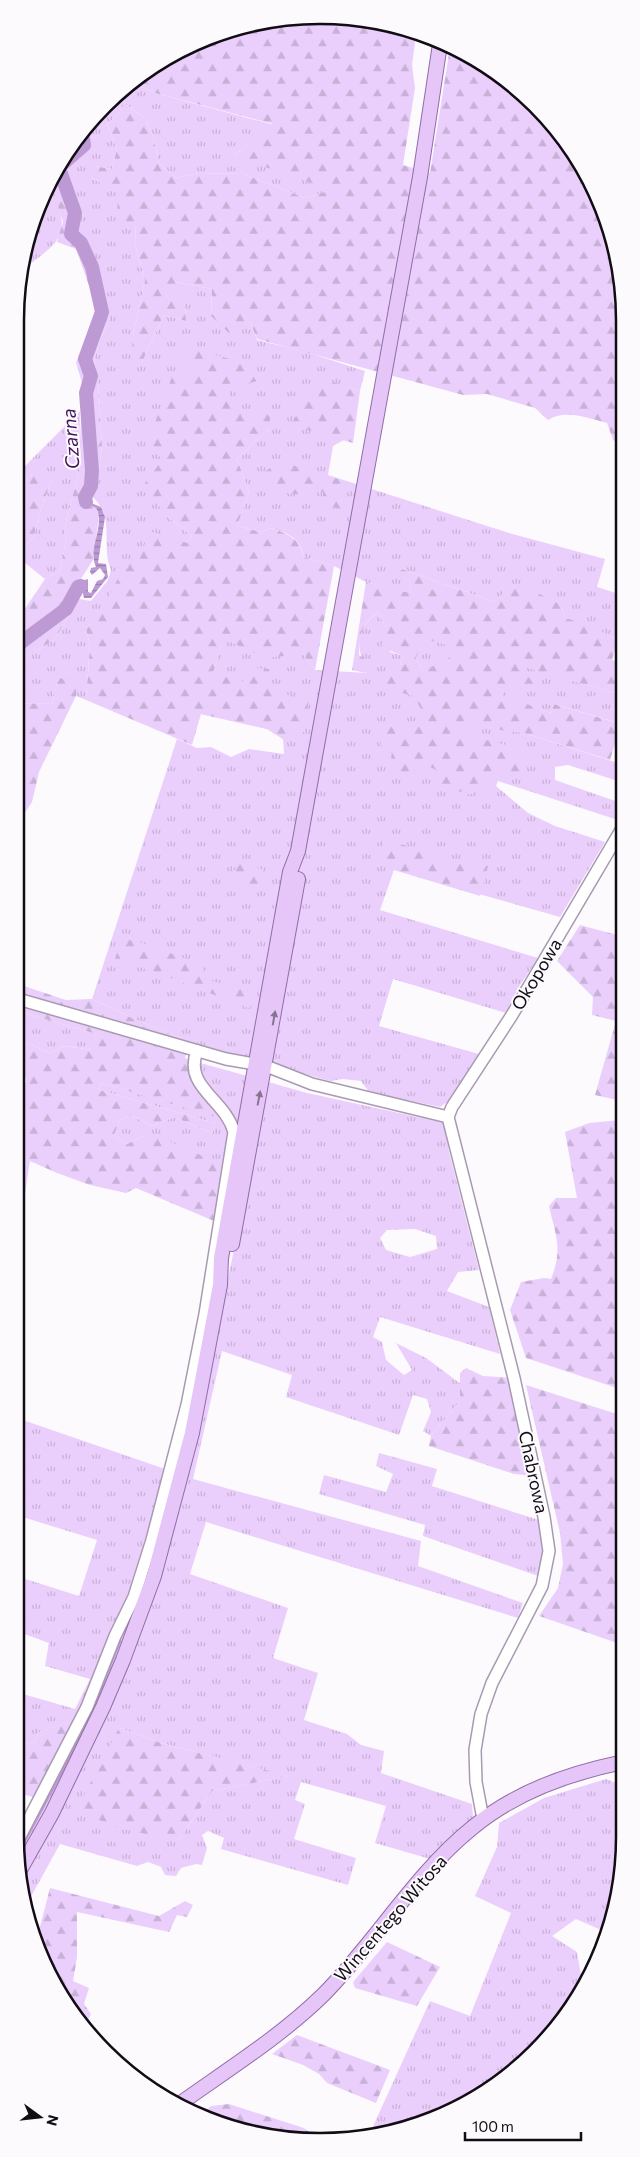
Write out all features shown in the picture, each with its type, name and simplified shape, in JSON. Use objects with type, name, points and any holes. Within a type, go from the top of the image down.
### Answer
[{"type":"main road","points":[[25,1861],[85,1746],[123,1660],[148,1593],[187,1458],[220,1285],[221,1258],[259,1069],[292,920],[300,868],[298,851],[420,177],[439,49]]},
{"type":"main road","name":"Wincentego Witosa","points":[[184,2100],[286,2026],[323,1995],[384,1926],[427,1872],[455,1843],[484,1819],[514,1800],[548,1783],[616,1764]]},
{"type":"street","name":"Okopowa","points":[[448,1117],[452,1107],[492,1048],[616,838]]},
{"type":"street","points":[[24,1001],[226,1059],[281,1078],[293,1078],[448,1117]]},
{"type":"street","points":[[24,1829],[87,1707],[115,1636],[134,1597],[163,1502],[187,1405],[205,1314],[234,1132],[228,1116],[195,1075],[194,1059],[197,1051]]},
{"type":"street","name":"Chabrowa","points":[[448,1117],[514,1378],[544,1517],[549,1551],[542,1586],[492,1683],[481,1714],[476,1750],[476,1782],[484,1819]]},
{"type":"green space","points":[[301,24],[339,24],[378,29],[415,39],[412,65],[415,88],[403,165],[430,173],[449,53],[468,63],[500,85],[543,125],[566,155],[586,189],[601,225],[611,262],[616,301],[616,442],[613,440],[607,423],[569,415],[562,415],[548,420],[535,408],[487,394],[463,395],[257,339],[250,322],[229,333],[211,316],[212,289],[176,282],[185,306],[186,321],[164,315],[142,362],[131,360],[133,336],[145,280],[135,244],[136,223],[118,224],[117,188],[94,179],[86,168],[94,166],[112,169],[117,149],[107,124],[117,116],[125,104],[145,118],[153,136],[159,163],[176,178],[199,173],[244,174],[305,198],[331,190],[234,156],[273,124],[155,93],[139,86],[172,63],[189,54],[225,39],[262,29]]},
{"type":"green space","points":[[139,86],[155,93],[274,125],[235,155],[332,190],[305,198],[244,174],[199,173],[176,178],[159,163],[153,136],[145,118],[125,104],[117,116],[107,124],[117,149],[112,169],[94,166],[92,179],[117,188],[136,223],[135,244],[145,280],[133,336],[142,362],[164,315],[186,321],[185,306],[175,282],[212,289],[211,316],[250,322],[257,340],[303,351],[365,371],[360,391],[318,378],[339,438],[344,440],[333,446],[328,475],[509,533],[605,559],[597,587],[616,593],[616,639],[566,618],[559,604],[510,587],[495,602],[396,567],[411,584],[409,594],[366,582],[334,566],[304,557],[296,540],[284,533],[271,528],[261,532],[237,526],[249,492],[237,459],[270,428],[230,406],[230,389],[195,376],[164,458],[164,514],[192,536],[187,543],[139,561],[86,629],[90,645],[86,700],[76,696],[76,681],[58,679],[52,704],[24,703],[24,658],[54,640],[79,599],[91,601],[108,580],[111,570],[108,560],[106,521],[98,503],[90,495],[97,487],[102,446],[98,379],[94,361],[99,342],[110,318],[94,262],[76,232],[76,208],[65,170],[90,145],[90,134],[97,125]]},
{"type":"green space","points":[[90,134],[90,145],[65,170],[76,208],[76,232],[94,262],[110,318],[99,342],[94,361],[98,379],[102,446],[97,488],[91,486],[84,493],[82,502],[96,508],[99,516],[93,560],[79,582],[79,599],[54,640],[24,658],[24,610],[45,579],[60,571],[65,545],[66,522],[79,472],[82,383],[76,362],[99,314],[76,249],[57,242],[63,222],[53,190],[63,172]]},
{"type":"green space","points":[[53,190],[58,203],[62,228],[54,244],[28,265],[39,225]]},
{"type":"green space","points":[[187,347],[241,362],[257,381],[230,389],[230,406],[270,415],[270,428],[237,459],[249,492],[237,526],[261,532],[271,528],[284,533],[296,541],[304,557],[334,566],[315,670],[303,654],[265,658],[224,639],[213,673],[243,681],[254,668],[269,669],[272,692],[309,699],[304,732],[283,739],[267,729],[201,714],[192,745],[86,700],[90,645],[86,629],[105,603],[126,564],[139,561],[149,531],[187,543],[192,536],[164,514],[145,483],[163,459],[146,447],[173,374],[195,376],[180,357]]},
{"type":"green space","points":[[318,377],[360,391],[353,443],[291,425]]},
{"type":"green space","points":[[80,411],[79,472],[66,522],[65,545],[60,571],[45,579],[24,562],[24,549],[34,536],[51,481],[33,474],[24,482],[24,467]]},
{"type":"green space","points":[[292,465],[348,482],[343,509],[323,505],[323,492],[314,488],[303,495],[278,492],[263,481],[263,473],[270,468]]},
{"type":"green space","points":[[41,472],[51,481],[34,536],[24,549],[24,482],[33,474]]},
{"type":"green space","points":[[396,567],[495,602],[510,586],[534,591],[559,604],[566,618],[593,627],[616,639],[612,660],[616,661],[616,693],[520,666],[538,689],[511,683],[502,695],[551,713],[554,704],[616,723],[616,740],[610,760],[524,733],[466,722],[463,734],[510,746],[527,760],[524,774],[497,777],[496,786],[481,786],[470,795],[435,783],[436,770],[421,762],[409,778],[390,772],[392,750],[381,747],[381,727],[432,727],[413,696],[389,689],[383,677],[388,666],[400,665],[403,656],[381,647],[385,627],[378,612],[372,616],[362,630],[360,642],[359,655],[371,663],[366,673],[352,670],[366,582],[409,593],[411,584],[388,575]],"holes":[[[429,640],[460,649],[446,660],[423,671],[416,658],[420,649]]]},
{"type":"green space","points":[[235,599],[303,654],[315,670],[367,673],[361,655],[360,639],[365,625],[378,612],[385,627],[390,652],[403,656],[400,665],[423,671],[416,658],[428,639],[616,693],[616,722],[554,704],[551,713],[530,706],[524,733],[616,762],[616,780],[568,765],[555,767],[555,780],[616,801],[616,819],[498,781],[496,786],[528,813],[555,826],[605,842],[560,917],[394,870],[380,910],[538,958],[518,988],[506,1013],[393,979],[379,1026],[479,1054],[450,1100],[440,1107],[369,1092],[361,1081],[343,1079],[330,1081],[190,1042],[92,999],[177,739],[197,748],[211,747],[231,757],[249,749],[284,754],[283,739],[267,729],[201,714]]},
{"type":"green space","points":[[58,678],[77,681],[76,696],[39,772],[32,802],[24,814],[24,703],[52,704]]},
{"type":"green space","points":[[385,839],[429,853],[441,863],[457,860],[488,866],[480,896],[394,870],[384,860],[382,849]]},
{"type":"green space","points":[[240,864],[265,870],[258,888],[234,883],[230,874]]},
{"type":"green space","points":[[580,925],[616,935],[616,1021],[592,1015],[593,997],[557,961]]},
{"type":"green space","points":[[121,940],[134,940],[203,965],[204,979],[253,992],[251,1009],[158,973],[115,959]]},
{"type":"green space","points":[[24,986],[30,988],[24,1013]]},
{"type":"green space","points":[[30,988],[66,1000],[92,999],[190,1042],[185,1058],[190,1060],[221,1115],[216,1117],[101,1083],[99,1090],[215,1123],[212,1133],[174,1117],[152,1126],[130,1115],[120,1120],[114,1135],[127,1144],[143,1136],[166,1140],[221,1164],[214,1221],[136,1188],[126,1193],[90,1185],[30,1161],[24,1151],[24,1087],[26,1081],[24,1041],[49,1053],[64,1046],[91,1050],[96,1034],[24,1013]]},
{"type":"green space","points":[[24,1013],[96,1034],[92,1050],[64,1046],[49,1053],[24,1041]]},
{"type":"green space","points":[[616,1021],[616,1100],[595,1095]]},
{"type":"green space","points":[[190,1060],[307,1093],[445,1123],[449,1152],[479,1270],[458,1272],[447,1291],[489,1307],[500,1354],[380,1317],[373,1337],[382,1342],[386,1360],[404,1375],[412,1370],[396,1343],[426,1358],[461,1384],[460,1401],[431,1436],[423,1431],[431,1412],[427,1399],[413,1395],[399,1435],[286,1397],[292,1375],[222,1351],[193,1479],[421,1541],[418,1566],[523,1603],[518,1618],[206,1522],[190,1574],[288,1608],[273,1658],[318,1673],[304,1720],[347,1734],[361,1745],[384,1751],[381,1773],[472,1804],[473,1817],[430,1859],[375,1843],[386,1806],[301,1782],[295,1800],[305,1804],[294,1839],[356,1858],[348,1885],[221,1849],[224,1838],[208,1831],[202,1835],[207,1848],[202,1865],[196,1864],[181,1868],[176,1876],[165,1875],[161,1867],[148,1862],[137,1866],[60,1844],[30,1899],[25,1871],[129,1656],[211,1358],[243,1207],[228,1202],[177,1478],[130,1633],[63,1784],[24,1854],[24,1821],[74,1721],[39,1732],[34,1744],[24,1742],[24,1694],[75,1709],[90,1679],[45,1666],[49,1643],[24,1634],[24,1579],[79,1596],[97,1540],[24,1517],[24,1420],[168,1470],[184,1405],[184,1384],[192,1365],[214,1221],[143,1136],[127,1144],[114,1135],[120,1120],[130,1115],[152,1126],[174,1117],[212,1133],[215,1123],[99,1090],[101,1083],[216,1116]],"holes":[[[415,1229],[436,1236],[437,1249],[410,1257],[386,1250],[380,1238],[387,1230]],[[119,1728],[161,1743],[288,1776],[212,1791],[178,1841]]]},
{"type":"green space","points":[[616,1120],[616,1388],[526,1358],[510,1310],[521,1282],[544,1278],[551,1279],[557,1259],[557,1243],[549,1206],[556,1198],[577,1198],[565,1132],[589,1123]]},
{"type":"green space","points":[[24,1151],[30,1161],[24,1200]]},
{"type":"green space","points":[[466,1368],[483,1376],[514,1378],[535,1476],[514,1474],[429,1446],[431,1436],[460,1401],[460,1373]]},
{"type":"green space","points":[[526,1385],[616,1414],[616,1643],[539,1616],[558,1588],[563,1564],[560,1533]]},
{"type":"green space","points":[[379,1453],[437,1469],[432,1486],[539,1520],[543,1558],[538,1576],[423,1536],[425,1525],[319,1494],[324,1475],[386,1492],[393,1474],[376,1466]]},
{"type":"green space","points":[[75,1720],[36,1798],[24,1795],[24,1742],[34,1744],[39,1732]]},
{"type":"green space","points":[[119,1728],[161,1743],[289,1776],[212,1791],[178,1841],[118,1828],[76,1810]]},
{"type":"green space","points":[[606,1779],[616,1783],[616,1856],[614,1876],[611,1895],[601,1930],[576,1919],[552,1936],[577,1952],[580,1979],[566,2002],[543,2032],[515,2060],[485,2083],[468,2094],[433,2111],[415,2118],[372,2129],[430,2001],[470,2016],[511,1913],[475,1896],[497,1847],[499,1823],[544,1798]]},
{"type":"green space","points":[[50,1888],[159,1916],[185,1901],[193,1905],[187,1917],[177,1915],[169,1932],[77,1912],[77,1957],[73,1981],[89,1988],[84,2004],[91,2014],[88,2021],[63,1985],[39,1931]]},
{"type":"green space","points":[[387,1942],[440,1967],[417,2006],[355,1988],[353,1982]]},
{"type":"green space","points":[[297,2035],[390,2070],[376,2103],[327,2083],[319,2074],[303,2065],[272,2054]]},
{"type":"green space","points":[[229,2104],[304,2128],[310,2133],[281,2131],[243,2123],[206,2111],[211,2106]]},
{"type":"shaded area","points":[[91,486],[87,498],[91,503],[101,507],[105,517],[98,563],[106,564],[108,577],[91,598],[84,598],[82,589],[69,600],[78,582],[88,579],[88,592],[91,593],[97,581],[103,579],[105,575],[100,568],[92,575],[90,572],[91,568],[96,567],[94,552],[99,515],[96,508],[82,502],[84,493]]},
{"type":"waterway","name":"Czarna","points":[[77,152],[84,145],[83,142]]},
{"type":"waterway","name":"Czarna","points":[[61,175],[75,213],[71,234],[81,243],[92,267],[102,312],[85,359],[91,376],[86,393],[92,470],[91,486],[85,497],[86,502]]},
{"type":"waterway","name":"Czarna","points":[[24,640],[66,609],[78,587],[81,586]]},
{"type":"waterway","points":[[95,1703],[120,1641]]},
{"type":"waterway","points":[[24,1843],[69,1759],[88,1717]]}]
